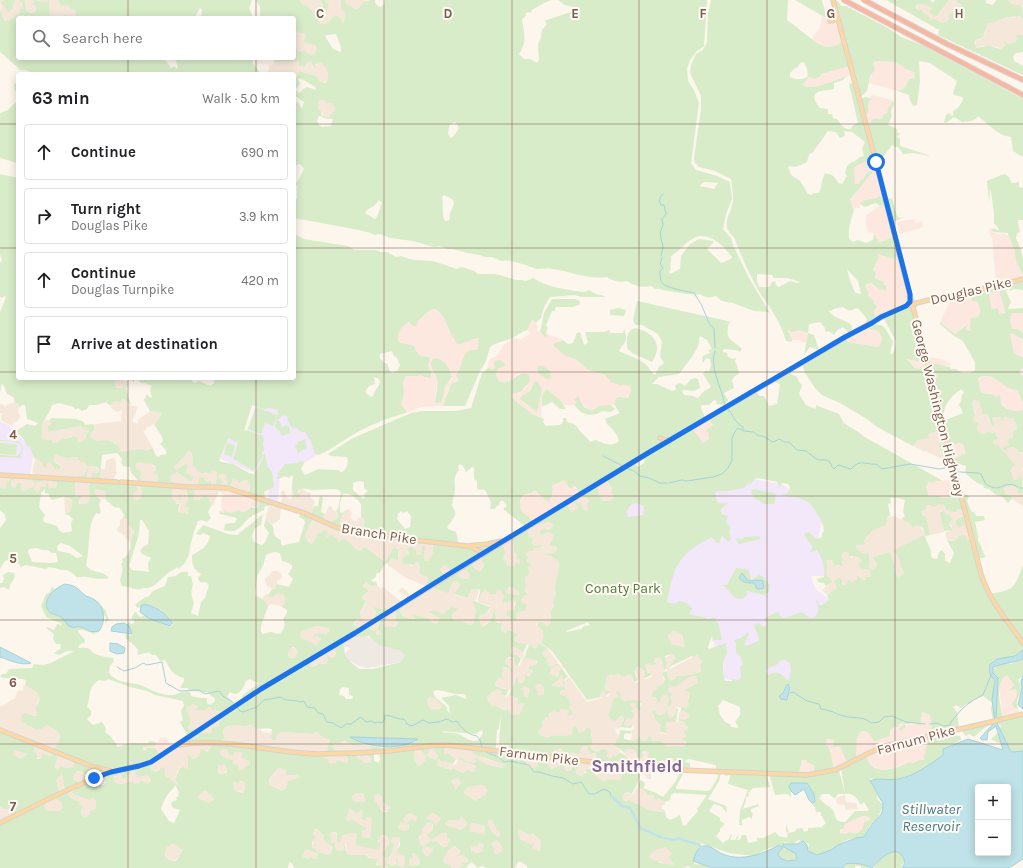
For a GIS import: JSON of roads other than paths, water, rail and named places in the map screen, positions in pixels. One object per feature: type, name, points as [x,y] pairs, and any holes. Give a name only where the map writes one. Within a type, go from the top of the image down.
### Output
[{"type":"highway","points":[[844,0],[1023,95]]},
{"type":"highway","points":[[864,0],[942,41],[1023,80]]},
{"type":"main road","name":"George Washington Highway","points":[[833,0],[875,155],[981,574],[987,591],[994,603],[1022,642]]},
{"type":"main road","points":[[830,21],[835,20],[837,15]]},
{"type":"main road","name":"Douglas Pike","points":[[185,741],[261,689],[355,633],[504,540],[670,440],[881,317],[912,305],[1023,279]]},
{"type":"main road","points":[[910,294],[914,300],[926,302]]},
{"type":"main road","points":[[902,308],[909,303],[910,294]]},
{"type":"main road","points":[[914,314],[917,306],[921,303]]},
{"type":"main road","points":[[902,308],[912,309],[914,314]]},
{"type":"main road","points":[[660,438],[670,440]]},
{"type":"main road","name":"Branch Pike","points":[[0,475],[188,487],[212,486],[227,488],[294,510],[346,531],[467,546],[488,544],[504,540]]},
{"type":"main road","name":"Branch Pike","points":[[467,546],[484,553]]},
{"type":"main road","name":"Farnum Pike","points":[[185,741],[191,743],[242,745],[294,753],[320,754],[387,751],[432,745],[446,745],[653,769],[807,775],[824,773],[839,768],[890,744],[1023,714]]},
{"type":"main road","points":[[0,730],[91,766],[114,771]]},
{"type":"main road","points":[[0,823],[85,782],[114,771],[145,764],[185,741]]},
{"type":"water","points":[[742,573],[748,581],[763,581],[764,588],[757,589],[754,583],[742,581],[739,578]]},
{"type":"water","points":[[65,584],[75,587],[86,596],[94,599],[101,607],[103,611],[103,623],[99,631],[95,632],[81,627],[70,627],[61,617],[49,612],[46,606],[48,598],[54,591]]},
{"type":"water","points":[[144,604],[156,608],[163,613],[172,623],[170,626],[150,619],[140,612],[141,606]]},
{"type":"water","points":[[124,623],[129,626],[132,634],[111,631],[112,627],[116,624]]},
{"type":"water","points":[[110,643],[118,644],[125,648],[124,653],[117,654],[110,651]]},
{"type":"water","points":[[0,647],[31,663],[19,663],[0,657]]},
{"type":"water","name":"Stillwater Reservoir","points":[[1023,650],[1023,659],[993,667],[993,673],[998,678],[997,723],[1010,750],[1012,752],[1023,751],[1023,859],[1009,868],[902,868],[905,863],[902,856],[899,853],[894,852],[885,856],[872,868],[862,864],[853,863],[846,864],[843,868],[712,868],[693,861],[695,854],[703,846],[711,847],[730,856],[744,857],[759,854],[779,845],[783,847],[778,854],[780,858],[787,861],[796,860],[796,854],[784,847],[783,844],[797,844],[803,841],[807,845],[808,851],[817,855],[831,850],[838,845],[856,838],[864,837],[881,814],[883,803],[870,781],[876,779],[904,778],[922,770],[943,755],[943,749],[968,739],[1003,750],[996,726],[988,732],[987,740],[982,740],[980,738],[995,722],[992,699],[995,680],[990,673],[990,664],[997,659],[1015,656]]},
{"type":"water","points":[[1023,676],[1023,709],[1018,705]]},
{"type":"water","points":[[788,684],[790,687],[787,700],[781,699],[779,696],[783,693]]},
{"type":"water","points":[[350,737],[418,739],[403,745],[384,747],[366,744]]},
{"type":"water","points":[[791,783],[807,783],[814,794],[815,802],[812,803],[809,800],[804,789],[795,795],[789,786]]},
{"type":"waterway","points":[[661,256],[663,247],[660,233],[663,225],[662,219],[666,214],[664,205],[661,205],[660,202],[660,197],[663,194]]},
{"type":"waterway","points":[[662,258],[660,264],[663,268],[660,271],[661,281],[666,286],[694,293],[701,304],[710,325],[714,328],[715,348]]},
{"type":"waterway","points":[[715,351],[713,362],[726,406]]},
{"type":"waterway","points":[[728,409],[743,429]]},
{"type":"waterway","points":[[669,483],[682,480],[687,481],[713,477],[722,474],[728,468],[732,460],[732,439],[738,428],[744,431],[753,432],[773,442],[780,439],[784,442],[789,442],[797,450],[806,451],[818,460],[826,460],[830,462],[834,469],[838,465],[851,469],[859,463],[876,464],[882,469],[910,464],[939,469],[951,467]]},
{"type":"waterway","points":[[603,456],[623,466]]},
{"type":"waterway","points":[[626,468],[634,471],[640,476],[660,483],[667,483]]},
{"type":"waterway","points":[[957,469],[958,472],[981,474],[985,483],[990,487],[999,488],[1009,484],[1018,487]]},
{"type":"waterway","points":[[117,667],[124,671],[135,668],[143,663],[147,665],[162,662],[166,683],[180,691],[199,690],[205,694],[219,691],[224,697],[235,704]]},
{"type":"waterway","points":[[930,724],[937,723],[943,726],[950,725],[961,710],[970,702],[983,695],[991,675]]},
{"type":"waterway","points":[[790,693],[793,692],[807,701],[819,704],[821,709],[846,717],[864,719],[871,723],[879,722],[884,717],[892,716],[906,722],[925,724]]},
{"type":"waterway","points":[[237,707],[243,712],[257,707],[264,700],[281,697],[287,700],[300,702],[304,701],[307,707],[315,708],[318,713],[323,714],[327,722],[333,723],[341,728],[346,724],[351,724],[361,717],[366,722],[371,721],[375,723],[382,723],[385,719],[384,716],[389,716],[404,719],[407,724],[412,726],[423,720],[429,723],[447,719],[453,722],[457,721],[465,731],[477,736],[480,740],[482,748]]},
{"type":"waterway","points":[[484,750],[502,759],[504,762],[510,761],[529,765],[534,772],[563,778],[573,784],[581,782],[589,794],[594,794],[604,789],[610,792],[611,796]]},
{"type":"waterway","points":[[611,796],[622,806],[630,808],[641,829],[661,837]]},
{"type":"waterway","points":[[664,838],[674,840],[679,838],[697,844],[703,848]]},
{"type":"district","name":"Smithfield","points":[[637,766]]},
{"type":"park label","name":"Conaty Park","points":[[623,588]]}]
